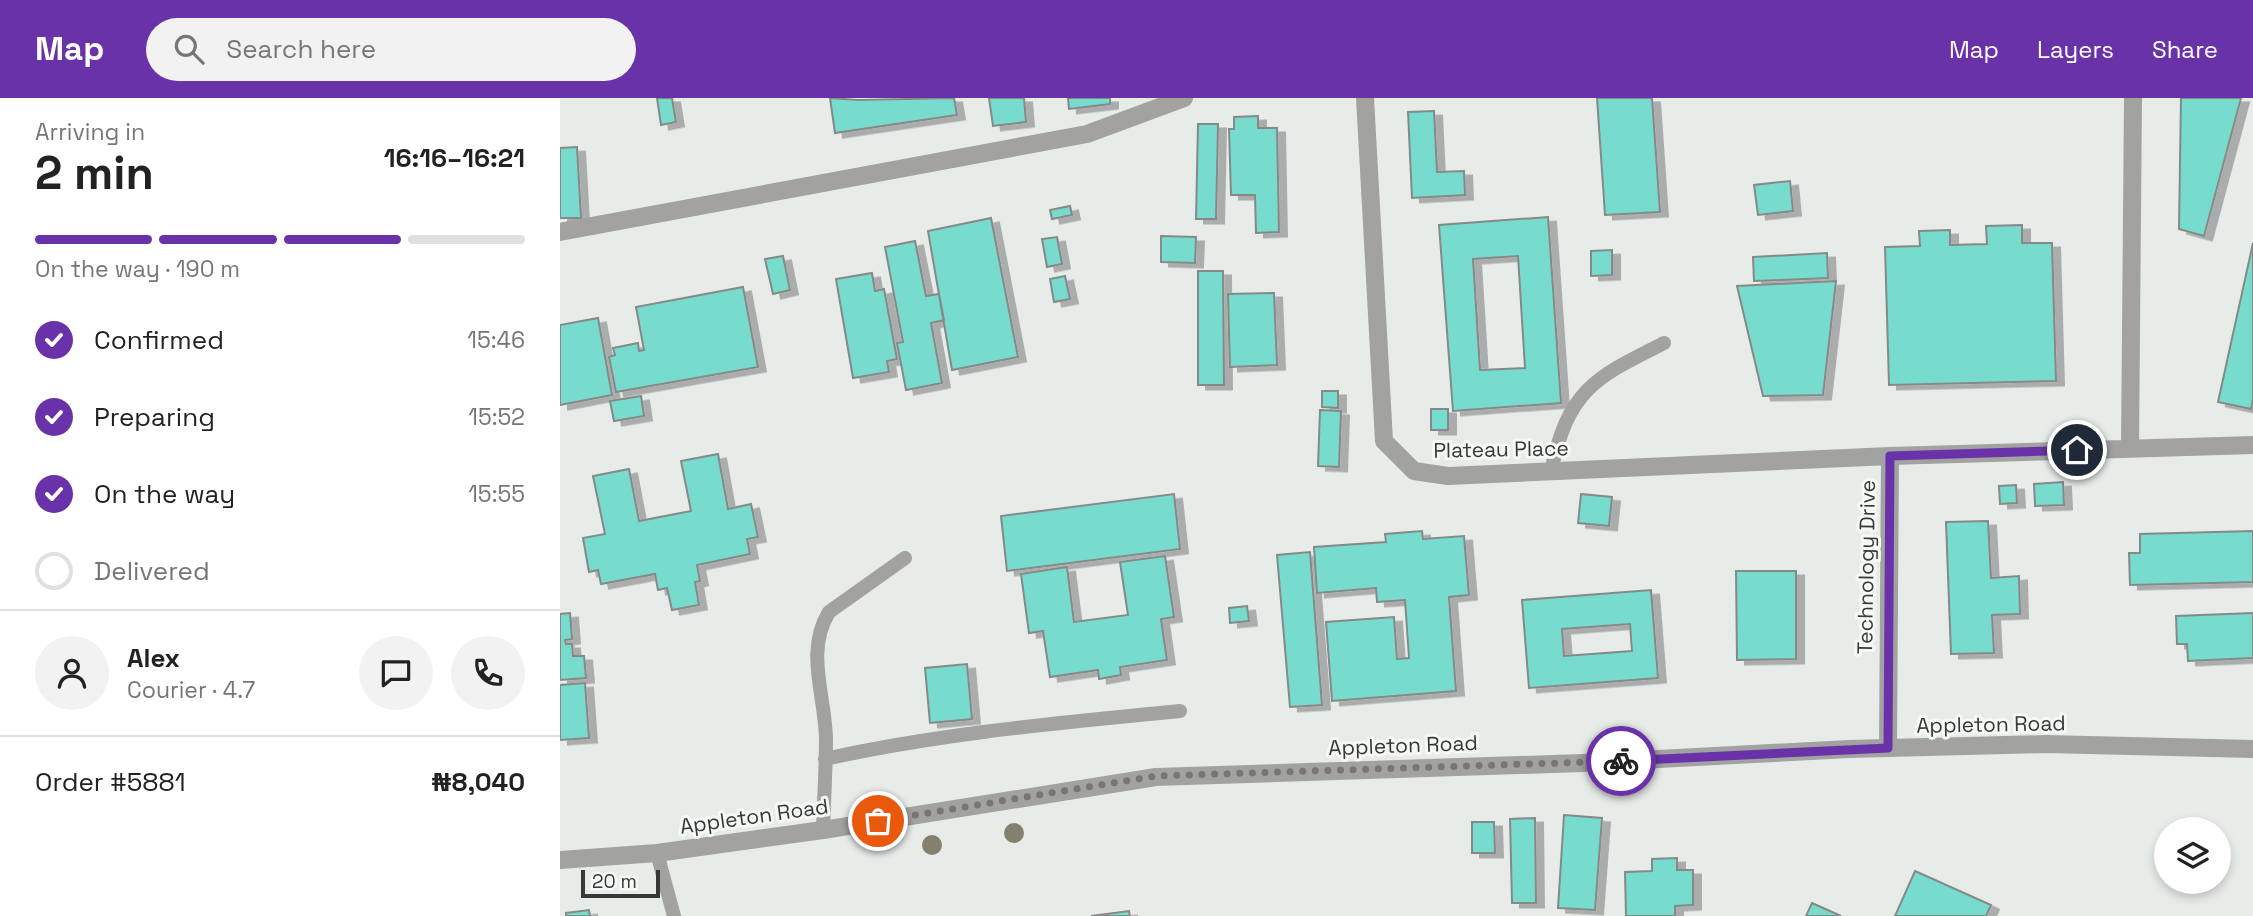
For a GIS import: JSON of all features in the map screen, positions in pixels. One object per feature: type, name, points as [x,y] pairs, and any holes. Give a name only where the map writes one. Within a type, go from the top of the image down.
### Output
[{"type":"street","points":[[560,232],[1087,134],[1184,98]]},
{"type":"street","name":"Plateau Place","points":[[1365,98],[1384,441],[1414,471],[1448,476],[1890,456]]},
{"type":"street","points":[[2130,448],[2133,98]]},
{"type":"street","name":"Technology Drive","points":[[1888,748],[1890,456],[2253,445]]},
{"type":"street","name":"Appleton Road","points":[[560,860],[657,853],[823,830],[1156,776],[1583,763],[1888,748],[2047,744],[2253,749]]},
{"type":"lane","points":[[1551,472],[1559,435],[1577,399],[1607,372],[1664,343]]},
{"type":"lane","points":[[823,830],[823,707],[816,662],[821,624],[829,612],[905,558]]},
{"type":"lane","points":[[825,759],[899,743],[996,729],[1180,711]]},
{"type":"lane","points":[[657,853],[674,916]]},
{"type":"building","points":[[657,98],[672,98],[676,122],[661,125]]},
{"type":"building","points":[[830,98],[954,98],[957,115],[835,133]]},
{"type":"building","points":[[989,98],[1024,98],[1026,122],[993,126]]},
{"type":"building","points":[[1068,98],[1110,98],[1110,104],[1069,109]]},
{"type":"building","points":[[1597,98],[1652,98],[1660,212],[1605,215]]},
{"type":"building","points":[[2181,98],[2241,98],[2204,236],[2179,229]]},
{"type":"building","points":[[1434,111],[1437,172],[1464,171],[1465,195],[1412,198],[1408,112]]},
{"type":"building","points":[[1258,116],[1258,128],[1277,128],[1279,232],[1256,233],[1255,195],[1231,195],[1229,129],[1234,129],[1234,117]]},
{"type":"building","points":[[1198,124],[1218,124],[1216,219],[1196,219]]},
{"type":"building","points":[[577,147],[581,218],[560,218],[560,148]]},
{"type":"building","points":[[1790,181],[1793,211],[1758,215],[1754,185]]},
{"type":"building","points":[[1070,206],[1072,215],[1052,219],[1050,210]]},
{"type":"building","points":[[1548,217],[1561,403],[1453,411],[1439,225]],"holes":[[[1518,256],[1525,368],[1480,370],[1473,259]]]},
{"type":"building","points":[[991,218],[1018,357],[952,370],[928,231]]},
{"type":"building","points":[[2022,225],[2022,243],[2052,243],[2056,381],[1889,385],[1885,247],[1920,246],[1919,231],[1950,230],[1950,245],[1987,244],[1986,226]]},
{"type":"building","points":[[1161,236],[1196,237],[1195,263],[1161,262]]},
{"type":"building","points":[[1057,237],[1062,264],[1047,267],[1042,239]]},
{"type":"building","points":[[915,241],[926,296],[939,294],[944,320],[931,323],[942,383],[906,390],[897,343],[903,342],[885,247]]},
{"type":"building","points":[[2253,243],[2253,399],[2251,409],[2218,402]]},
{"type":"building","points":[[1612,250],[1612,275],[1591,276],[1591,251]]},
{"type":"building","points":[[1827,253],[1828,278],[1754,281],[1753,257]]},
{"type":"building","points":[[783,256],[790,290],[773,294],[765,259]]},
{"type":"building","points":[[1198,271],[1223,271],[1224,385],[1198,385]]},
{"type":"building","points":[[872,273],[875,291],[884,289],[897,359],[887,361],[889,372],[853,378],[836,279]]},
{"type":"building","points":[[1065,276],[1070,299],[1054,302],[1050,279]]},
{"type":"building","points":[[1836,281],[1823,395],[1763,396],[1737,286]]},
{"type":"building","points":[[743,287],[758,367],[616,392],[609,357],[615,355],[613,348],[638,343],[639,351],[644,350],[636,307]]},
{"type":"building","points":[[1274,293],[1277,365],[1230,367],[1228,294]]},
{"type":"building","points":[[598,318],[612,395],[560,405],[560,325]]},
{"type":"building","points":[[1322,391],[1338,391],[1338,408],[1322,407]]},
{"type":"building","points":[[641,396],[644,416],[614,421],[610,401]]},
{"type":"building","points":[[1431,409],[1448,409],[1448,430],[1431,430]]},
{"type":"building","points":[[1320,410],[1341,411],[1339,467],[1318,466]]},
{"type":"building","points":[[718,454],[728,509],[751,504],[758,537],[747,539],[750,554],[697,565],[700,581],[695,582],[699,605],[672,610],[667,588],[658,590],[655,574],[601,584],[598,570],[589,572],[583,538],[605,534],[593,476],[629,469],[639,521],[691,511],[681,461]]},
{"type":"building","points":[[2063,482],[2064,505],[2035,506],[2034,484]]},
{"type":"building","points":[[2016,485],[2017,503],[2000,504],[1999,486]]},
{"type":"building","points":[[1174,494],[1180,549],[1007,571],[1001,516]]},
{"type":"building","points":[[1581,494],[1612,497],[1609,526],[1578,523]]},
{"type":"building","points":[[1988,521],[1991,578],[2019,576],[2020,614],[1992,615],[1994,653],[1951,654],[1946,522]]},
{"type":"building","points":[[1422,531],[1423,539],[1464,536],[1469,595],[1449,597],[1456,691],[1332,701],[1326,622],[1394,617],[1397,659],[1409,658],[1405,600],[1377,602],[1376,588],[1317,593],[1314,547],[1386,542],[1385,534]]},
{"type":"building","points":[[2253,531],[2253,582],[2130,585],[2129,553],[2140,553],[2140,534]]},
{"type":"building","points":[[1310,552],[1322,705],[1290,707],[1277,555]]},
{"type":"building","points":[[1165,556],[1174,617],[1161,619],[1167,660],[1120,667],[1121,675],[1099,679],[1098,670],[1050,677],[1043,631],[1029,633],[1021,574],[1067,567],[1074,622],[1128,615],[1120,562]]},
{"type":"building","points":[[1736,571],[1796,571],[1796,659],[1737,660]]},
{"type":"building","points":[[1651,590],[1658,678],[1529,688],[1522,600]],"holes":[[[1630,624],[1632,651],[1564,656],[1562,629]]]},
{"type":"building","points":[[1247,606],[1249,621],[1230,623],[1229,608]]},
{"type":"building","points":[[570,613],[572,639],[565,640],[566,644],[572,644],[573,656],[584,656],[586,678],[560,680],[560,614]]},
{"type":"building","points":[[2253,613],[2253,658],[2188,661],[2187,644],[2177,644],[2176,616]]},
{"type":"building","points":[[967,664],[972,719],[930,723],[925,668]]},
{"type":"building","points":[[585,683],[589,738],[560,740],[560,685]]},
{"type":"building","points":[[1564,815],[1602,818],[1595,910],[1558,908]]},
{"type":"building","points":[[1535,818],[1536,903],[1512,903],[1510,819]]},
{"type":"building","points":[[1472,822],[1494,822],[1495,853],[1472,853]]},
{"type":"building","points":[[1677,858],[1677,870],[1693,870],[1693,905],[1675,906],[1675,916],[1626,916],[1625,872],[1652,871],[1652,859]]},
{"type":"building","points":[[1915,871],[1991,905],[1986,916],[1895,916]]},
{"type":"building","points":[[1812,903],[1841,916],[1806,916]]},
{"type":"building","points":[[589,910],[590,916],[566,916],[566,913]]},
{"type":"building","points":[[1129,911],[1130,916],[1091,916]]},
{"type":"way so far","points":[[878,821],[1156,776],[1621,761]]},
{"type":"route","points":[[1621,761],[1888,748],[1890,456],[2077,450]]}]
